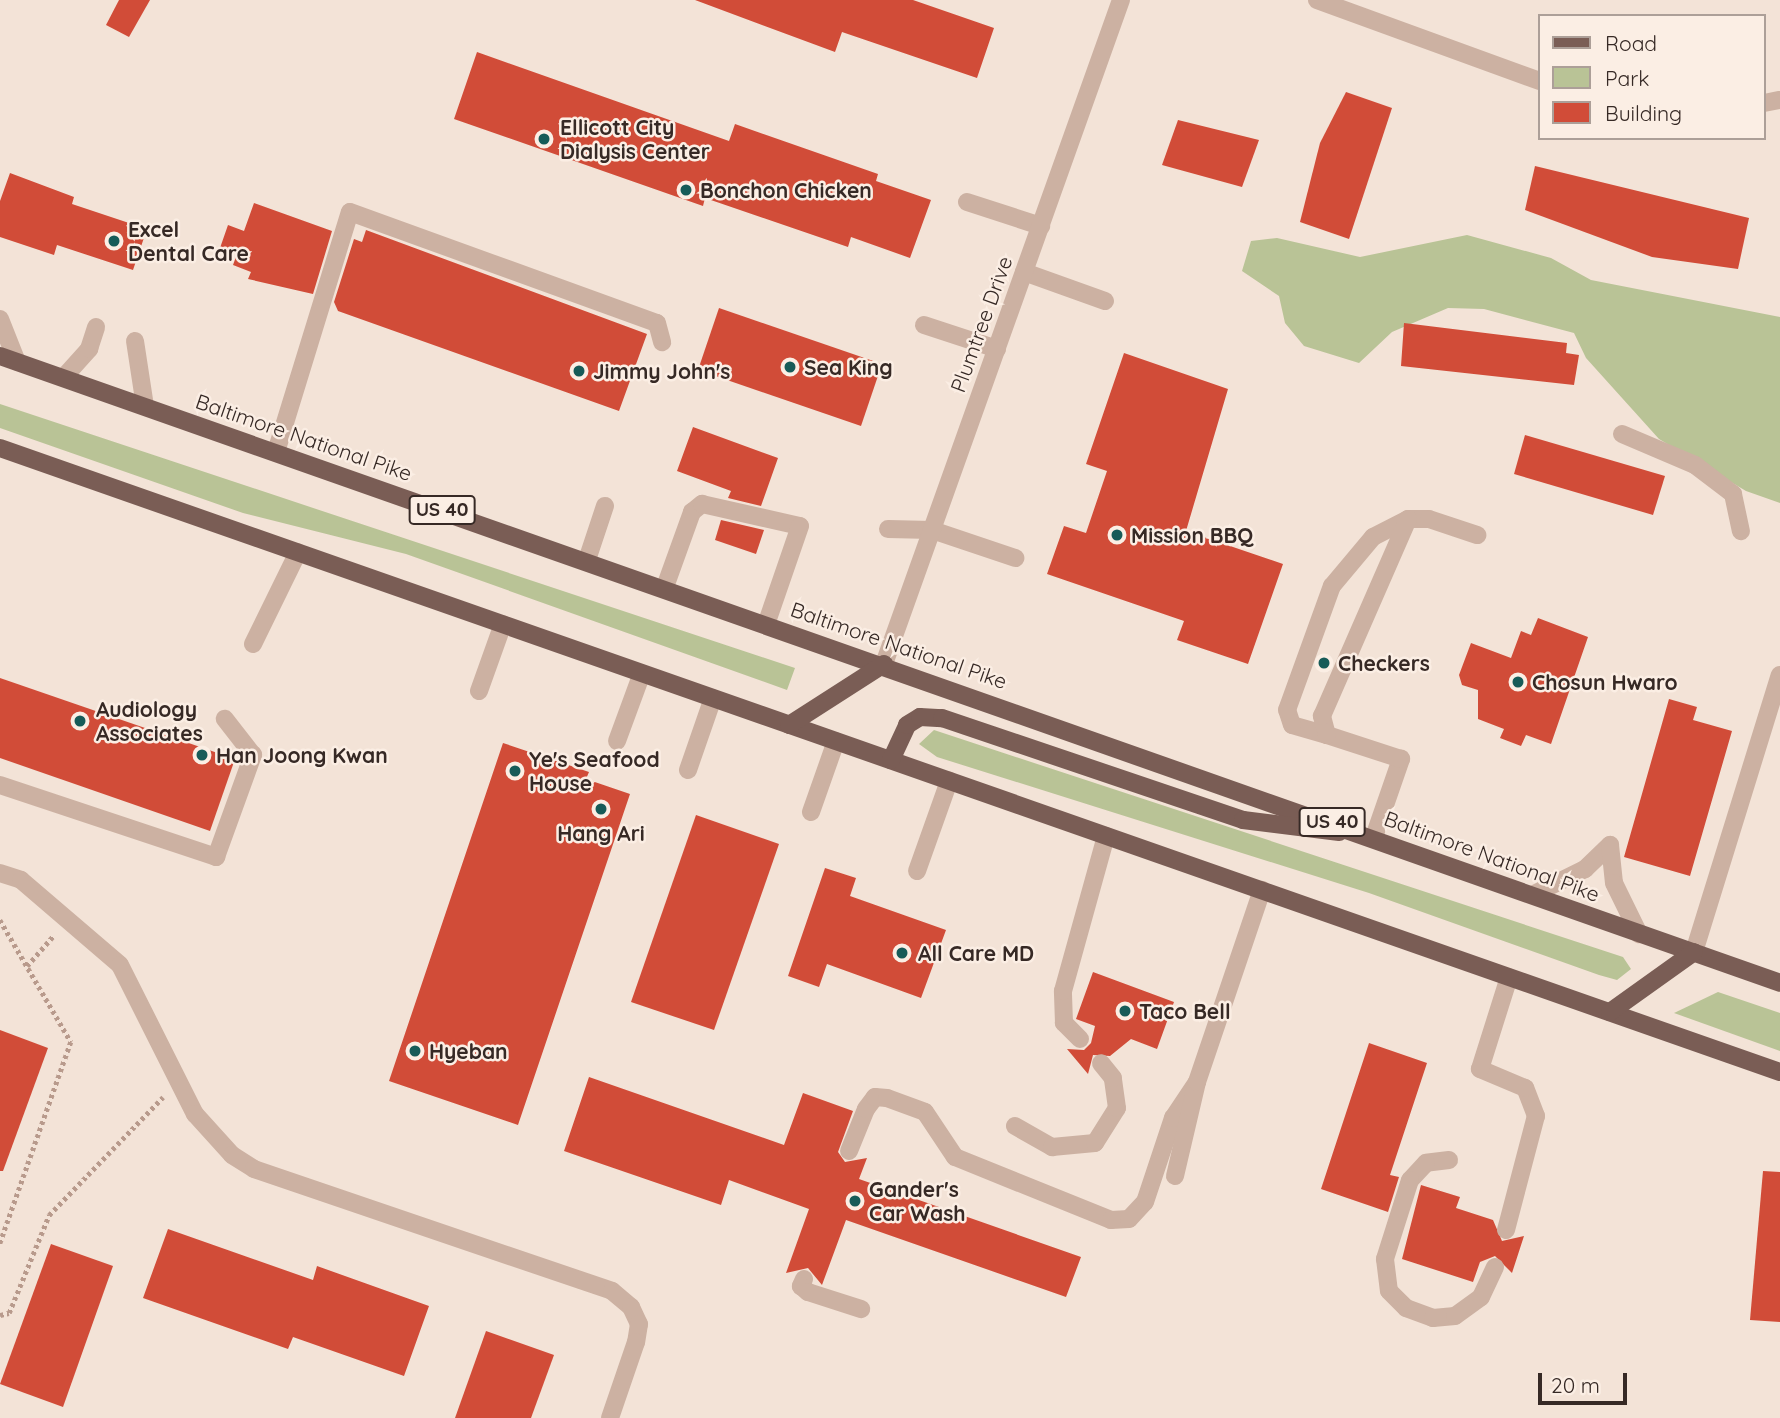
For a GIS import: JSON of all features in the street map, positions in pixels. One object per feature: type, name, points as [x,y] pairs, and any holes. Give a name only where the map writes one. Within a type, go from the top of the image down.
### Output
[{"type":"main road","name":"Baltimore National Pike","points":[[9,359],[767,622],[1780,983]]},
{"type":"main road","points":[[0,448],[1780,1072]]},
{"type":"main road","points":[[789,724],[884,664]]},
{"type":"main road","points":[[891,760],[907,725],[920,718],[942,718],[1243,820],[1374,837]]},
{"type":"main road","points":[[1610,1012],[1693,953]]},
{"type":"street","name":"Plumtree Drive","points":[[884,664],[1121,0]]},
{"type":"street","points":[[1317,0],[1538,80]]},
{"type":"street","points":[[967,202],[1041,226]]},
{"type":"street","points":[[276,453],[350,212],[657,323],[662,342]]},
{"type":"street","points":[[1024,272],[1105,301]]},
{"type":"street","points":[[0,319],[9,359]]},
{"type":"street","points":[[924,325],[997,349]]},
{"type":"street","points":[[64,377],[89,349],[96,327]]},
{"type":"street","points":[[135,341],[145,406]]},
{"type":"street","points":[[1622,434],[1695,465],[1733,494],[1741,531]]},
{"type":"street","points":[[665,587],[692,512],[702,504],[800,526],[767,622]]},
{"type":"street","points":[[587,560],[605,506]]},
{"type":"street","points":[[1374,837],[1401,759],[1293,725],[1287,709],[1320,612],[1332,586],[1373,537],[1408,519],[1429,519],[1477,535]]},
{"type":"street","points":[[1327,735],[1322,716],[1408,519]]},
{"type":"street","points":[[888,529],[932,530],[1016,558]]},
{"type":"street","points":[[253,644],[298,552]]},
{"type":"street","points":[[479,691],[503,624]]},
{"type":"street","points":[[617,741],[642,673]]},
{"type":"street","points":[[1693,953],[1780,676]]},
{"type":"street","points":[[688,770],[713,698]]},
{"type":"street","points":[[0,785],[216,857],[253,755],[225,719]]},
{"type":"street","points":[[811,812],[836,741]]},
{"type":"street","points":[[917,871],[949,781]]},
{"type":"street","points":[[1080,1039],[1064,1023],[1063,990],[1106,835]]},
{"type":"street","points":[[1534,894],[1585,869],[1610,845],[1614,883],[1639,934]]},
{"type":"street","points":[[0,873],[21,880],[120,965],[210,1135],[254,1168],[612,1291],[639,1324],[610,1418]]},
{"type":"street","points":[[1175,1176],[1197,1082],[1262,890]]},
{"type":"street","points":[[1506,1230],[1535,1103],[1515,1082],[1480,1069],[1509,977]]},
{"type":"street","points":[[1015,1126],[1052,1147],[1095,1143],[1117,1108],[1113,1078],[1101,1063]]},
{"type":"street","points":[[849,1151],[866,1109],[875,1097],[887,1098],[925,1112],[955,1157],[1111,1220],[1129,1219],[1145,1202],[1173,1118],[1197,1082]]},
{"type":"street","points":[[1449,1160],[1426,1163],[1410,1180],[1385,1259],[1389,1291],[1406,1308],[1433,1318],[1455,1316],[1481,1297],[1495,1267]]},
{"type":"street","points":[[804,1279],[801,1286],[808,1292],[861,1309]]},
{"type":"path","points":[[27,966],[68,918]]},
{"type":"path","points":[[0,920],[71,1042],[0,1244]]},
{"type":"path","points":[[0,1315],[9,1313],[49,1215],[179,1080]]},
{"type":"green space","points":[[1467,235],[1551,258],[1591,280],[1780,317],[1780,503],[1746,491],[1659,439],[1586,358],[1574,333],[1484,309],[1448,308],[1392,332],[1359,363],[1304,346],[1285,323],[1279,296],[1242,271],[1251,241],[1277,238],[1360,257]]},
{"type":"green space","points":[[0,404],[795,668],[787,690],[406,554],[243,513],[0,428]]},
{"type":"green space","points":[[934,730],[1623,957],[1631,969],[1617,980],[1599,975],[1369,893],[937,757],[919,744]]},
{"type":"green space","points":[[1718,992],[1780,1013],[1780,1051],[1674,1013]]},
{"type":"building","points":[[119,0],[150,0],[129,37],[106,25]]},
{"type":"building","points":[[695,0],[913,0],[994,28],[977,78],[842,32],[835,52]]},
{"type":"building","points":[[477,52],[729,141],[735,124],[878,174],[876,181],[931,200],[910,258],[851,237],[848,247],[705,198],[703,206],[454,119]]},
{"type":"building","points":[[1346,92],[1392,108],[1349,239],[1300,222],[1320,143]]},
{"type":"building","points":[[1178,120],[1259,140],[1242,187],[1162,165]]},
{"type":"building","points":[[1535,166],[1749,218],[1738,269],[1652,257],[1525,210]]},
{"type":"building","points":[[10,173],[74,197],[72,204],[147,229],[133,270],[57,245],[54,255],[0,237],[0,201]]},
{"type":"building","points":[[254,203],[332,231],[313,294],[248,279],[251,272],[233,265],[237,254],[220,248],[228,225],[244,231]]},
{"type":"building","points":[[366,230],[647,334],[619,411],[338,311],[334,302],[354,239],[362,242]]},
{"type":"building","name":"Sea King","points":[[719,308],[882,364],[861,426],[698,370]]},
{"type":"building","points":[[1404,323],[1567,343],[1566,353],[1579,355],[1574,385],[1401,366]]},
{"type":"building","points":[[1124,353],[1228,389],[1186,531],[1283,564],[1248,664],[1177,640],[1184,621],[1047,574],[1064,526],[1086,533],[1107,471],[1086,464]]},
{"type":"building","points":[[693,427],[778,458],[761,506],[728,498],[731,491],[677,471]]},
{"type":"building","points":[[1525,435],[1665,476],[1653,515],[1514,474]]},
{"type":"building","points":[[721,520],[764,530],[756,554],[715,540]]},
{"type":"building","name":"Chosun Hwaro","points":[[1538,618],[1588,637],[1551,744],[1526,735],[1521,746],[1500,738],[1504,729],[1478,719],[1478,690],[1462,685],[1459,675],[1471,643],[1511,658],[1521,631],[1531,635]]},
{"type":"building","points":[[0,678],[235,759],[210,831],[0,758]]},
{"type":"building","points":[[1669,699],[1697,707],[1693,720],[1732,731],[1690,876],[1624,857]]},
{"type":"building","points":[[503,743],[589,772],[586,779],[630,794],[518,1125],[389,1081]]},
{"type":"building","points":[[696,815],[779,844],[714,1030],[631,1002]]},
{"type":"building","points":[[825,868],[856,878],[850,896],[946,930],[921,998],[827,964],[819,987],[788,976]]},
{"type":"building","name":"Taco Bell","points":[[1093,972],[1174,1002],[1157,1049],[1131,1039],[1110,1056],[1093,1055],[1088,1074],[1067,1049],[1084,1050],[1091,1043],[1095,1026],[1076,1019]]},
{"type":"building","points":[[0,1030],[48,1048],[3,1171],[0,1171]]},
{"type":"building","points":[[1369,1043],[1427,1063],[1390,1175],[1399,1177],[1388,1212],[1321,1189]]},
{"type":"building","points":[[589,1077],[784,1145],[803,1093],[853,1111],[838,1152],[845,1162],[867,1158],[859,1179],[1081,1257],[1066,1297],[846,1220],[822,1285],[808,1268],[786,1273],[809,1209],[729,1180],[721,1205],[564,1151]]},
{"type":"building","points":[[1763,1171],[1780,1172],[1780,1322],[1750,1320]]},
{"type":"building","points":[[1421,1185],[1460,1197],[1456,1208],[1493,1220],[1502,1241],[1524,1236],[1512,1273],[1495,1256],[1480,1262],[1473,1282],[1402,1259]]},
{"type":"building","points":[[168,1229],[313,1280],[317,1266],[429,1306],[404,1376],[293,1337],[288,1349],[143,1298]]},
{"type":"building","points":[[51,1244],[113,1266],[63,1407],[0,1384]]},
{"type":"building","points":[[486,1331],[554,1355],[531,1418],[455,1418]]},
{"type":"place","name":"Ellicott City Dialysis Center","points":[[544,139]]},
{"type":"place","name":"Bonchon Chicken","points":[[686,190]]},
{"type":"place","name":"Excel Dental Care","points":[[114,241]]},
{"type":"place","name":"Sea King","points":[[790,367]]},
{"type":"place","name":"Jimmy John's","points":[[579,371]]},
{"type":"place","name":"Mission BBQ","points":[[1117,535]]},
{"type":"place","name":"Checkers","points":[[1324,663]]},
{"type":"place","name":"Chosun Hwaro","points":[[1518,682]]},
{"type":"place","name":"Audiology Associates","points":[[80,721]]},
{"type":"place","name":"Han Joong Kwan","points":[[202,755]]},
{"type":"place","name":"Ye's Seafood House","points":[[515,771]]},
{"type":"place","name":"Hang Ari","points":[[601,809]]},
{"type":"place","name":"All Care MD","points":[[902,953]]},
{"type":"place","name":"Taco Bell","points":[[1125,1011]]},
{"type":"place","name":"Hyeban","points":[[415,1051]]},
{"type":"place","name":"Gander's Car Wash","points":[[855,1201]]}]
